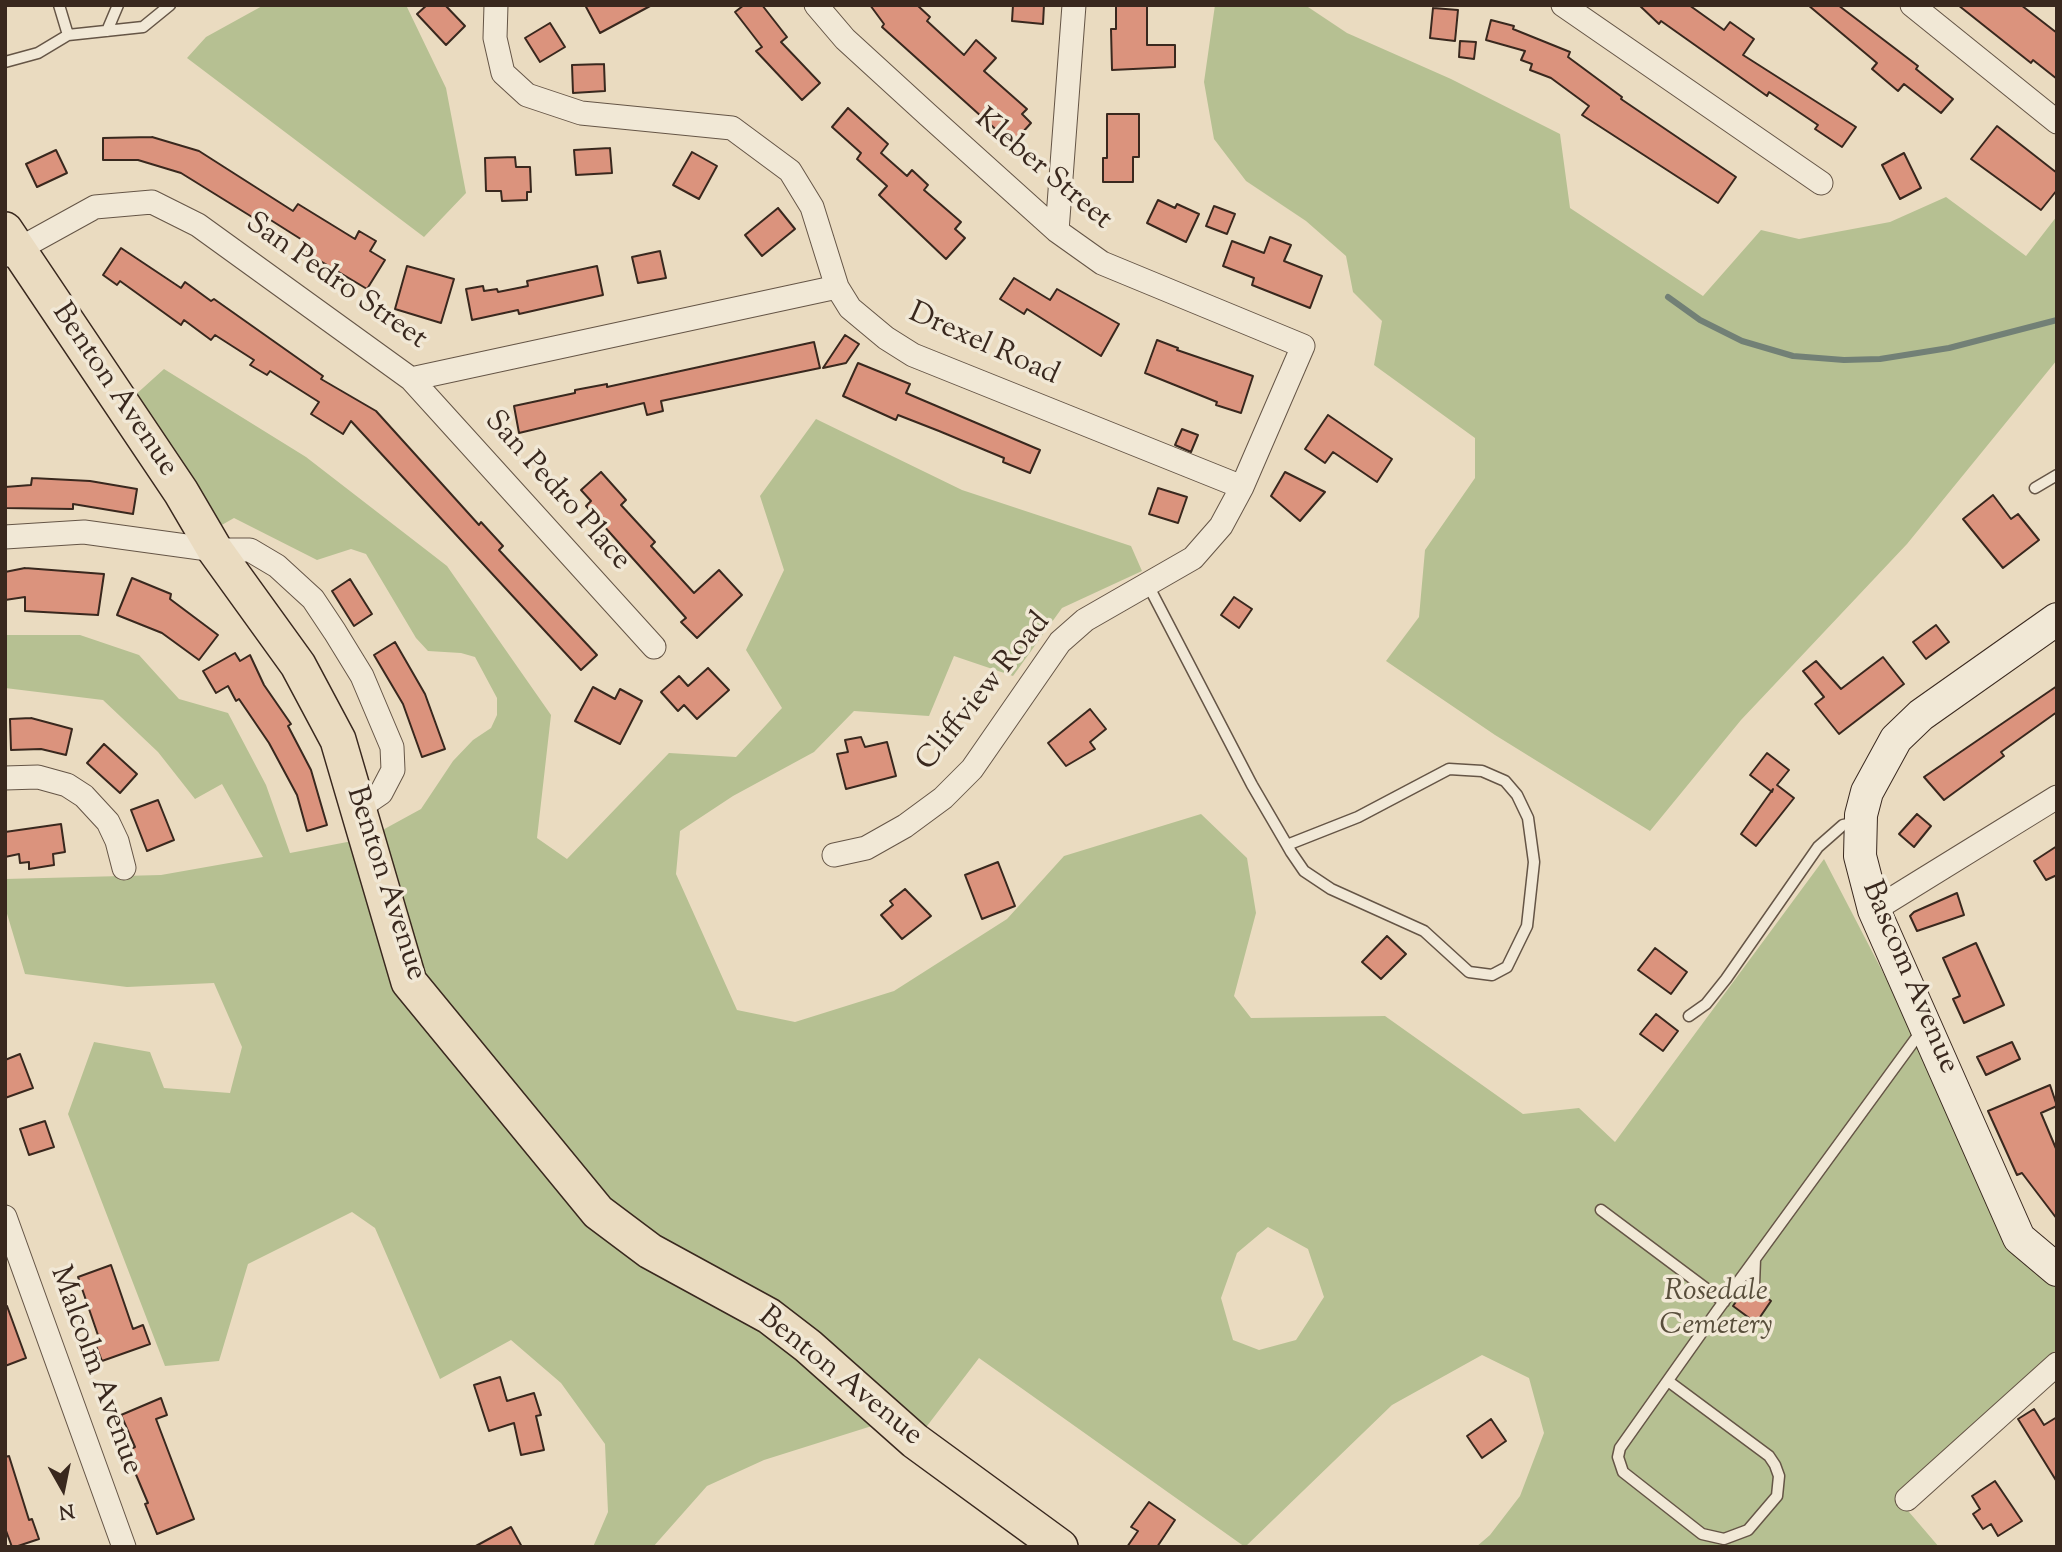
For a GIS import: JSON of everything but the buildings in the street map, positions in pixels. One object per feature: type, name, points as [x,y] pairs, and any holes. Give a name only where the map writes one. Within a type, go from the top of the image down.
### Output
[{"type":"main road","name":"Benton Avenue","points":[[10,245],[181,492],[215,550],[298,665],[338,740],[409,982],[598,1212],[650,1251],[769,1316],[808,1346],[915,1441],[1060,1547]]},
{"type":"street","name":"Drexel Road","points":[[496,5],[495,38],[503,73],[527,95],[581,113],[732,128],[790,171],[812,207],[837,287],[850,308],[886,338],[913,355],[1242,487]]},
{"type":"street","name":"Kleber Street","points":[[816,5],[845,39],[1057,231],[1102,263],[1303,346]]},
{"type":"street","points":[[1057,231],[1074,5]]},
{"type":"street","points":[[1563,5],[1821,183]]},
{"type":"street","points":[[1912,5],[2057,122]]},
{"type":"street","name":"San Pedro Street","points":[[10,245],[95,208],[152,202],[198,225],[411,379],[837,287]]},
{"type":"street","name":"Cliffview Road","points":[[834,855],[866,848],[905,826],[943,797],[972,769],[1060,642],[1085,620],[1193,558],[1221,526],[1242,487],[1303,346]]},
{"type":"street","name":"San Pedro Place","points":[[411,379],[654,647]]},
{"type":"street","points":[[5,537],[84,532],[215,550],[250,550],[277,566],[313,599],[362,676],[383,720],[392,747],[393,770],[380,793],[359,808]]},
{"type":"street","name":"Bascom Avenue","points":[[2057,619],[1909,725],[1896,739],[1874,775],[1861,821],[1860,856],[1874,910],[2019,1238],[2057,1270]]},
{"type":"street","points":[[5,778],[38,777],[67,785],[84,796],[108,822],[117,841],[124,868]]},
{"type":"street","points":[[1874,910],[2057,797]]},
{"type":"street","name":"Malcolm Avenue","points":[[5,1217],[124,1547]]},
{"type":"street","points":[[1907,1499],[2057,1364]]},
{"type":"lane","points":[[59,5],[68,35]]},
{"type":"lane","points":[[107,31],[118,5]]},
{"type":"lane","points":[[5,62],[38,53],[68,35],[143,27],[170,5]]},
{"type":"lane","points":[[2035,488],[2057,475]]},
{"type":"lane","points":[[1149,585],[1252,785],[1287,845],[1304,871],[1331,889],[1424,931],[1469,972],[1492,975],[1507,967],[1527,926],[1534,862],[1528,818],[1517,795],[1505,780],[1482,771],[1449,769],[1358,817],[1287,845]]},
{"type":"lane","points":[[1689,1016],[1706,1004],[1726,979],[1818,847],[1843,825],[1861,821]]},
{"type":"lane","points":[[1668,1381],[1769,1456],[1775,1465],[1779,1476],[1777,1496],[1748,1530],[1724,1538],[1702,1534],[1623,1472],[1618,1457],[1620,1448],[1724,1301],[1926,1024]]},
{"type":"lane","points":[[1601,1210],[1724,1301]]},
{"type":"lane","points":[[1754,1285],[1755,1259]]},
{"type":"green space","points":[[264,5],[406,5],[446,88],[466,193],[424,237],[187,58],[206,37]]},
{"type":"green space","points":[[1215,5],[1305,5],[1347,33],[1451,79],[1560,134],[1570,208],[1703,296],[1761,230],[1799,239],[1890,222],[1946,197],[2026,256],[2057,216],[2057,360],[1907,544],[1741,720],[1650,831],[1495,735],[1386,661],[1419,617],[1425,550],[1475,478],[1475,438],[1374,365],[1382,321],[1353,292],[1346,256],[1306,221],[1246,181],[1214,139],[1204,82]]},
{"type":"green space","name":"Rosedale Cemetery","points":[[164,369],[306,457],[447,566],[551,715],[537,838],[567,859],[669,753],[736,757],[782,708],[746,650],[784,570],[760,496],[816,419],[962,490],[1131,546],[1142,571],[1062,608],[1013,676],[954,656],[929,716],[854,711],[814,752],[733,796],[680,831],[676,874],[737,1010],[795,1022],[894,991],[1007,919],[1064,856],[1201,814],[1247,858],[1256,913],[1234,996],[1251,1018],[1385,1016],[1523,1114],[1579,1108],[1615,1142],[1824,859],[1903,1011],[2057,1277],[2057,1349],[1897,1498],[1939,1547],[1476,1547],[1490,1535],[1520,1496],[1544,1433],[1529,1378],[1482,1355],[1392,1405],[1245,1547],[979,1358],[924,1430],[875,1425],[764,1460],[707,1486],[653,1547],[593,1547],[608,1512],[605,1444],[561,1383],[511,1340],[440,1379],[375,1228],[352,1212],[248,1264],[219,1361],[165,1366],[68,1114],[94,1042],[150,1052],[164,1088],[230,1093],[242,1047],[214,983],[127,987],[25,974],[5,907],[5,879],[161,875],[263,857],[222,784],[195,799],[158,752],[103,700],[5,688],[5,635],[80,635],[139,655],[179,699],[228,713],[266,785],[290,853],[368,838],[421,809],[453,761],[473,740],[491,728],[497,715],[497,698],[475,657],[461,653],[428,651],[416,638],[366,554],[351,549],[317,560],[234,518],[206,534],[123,406]],"holes":[[[1268,1227],[1308,1249],[1324,1297],[1296,1340],[1259,1350],[1233,1340],[1221,1298],[1237,1253]]]},
{"type":"waterway","points":[[1668,297],[1700,320],[1742,341],[1793,356],[1844,360],[1880,359],[1949,348],[2057,320]]}]
